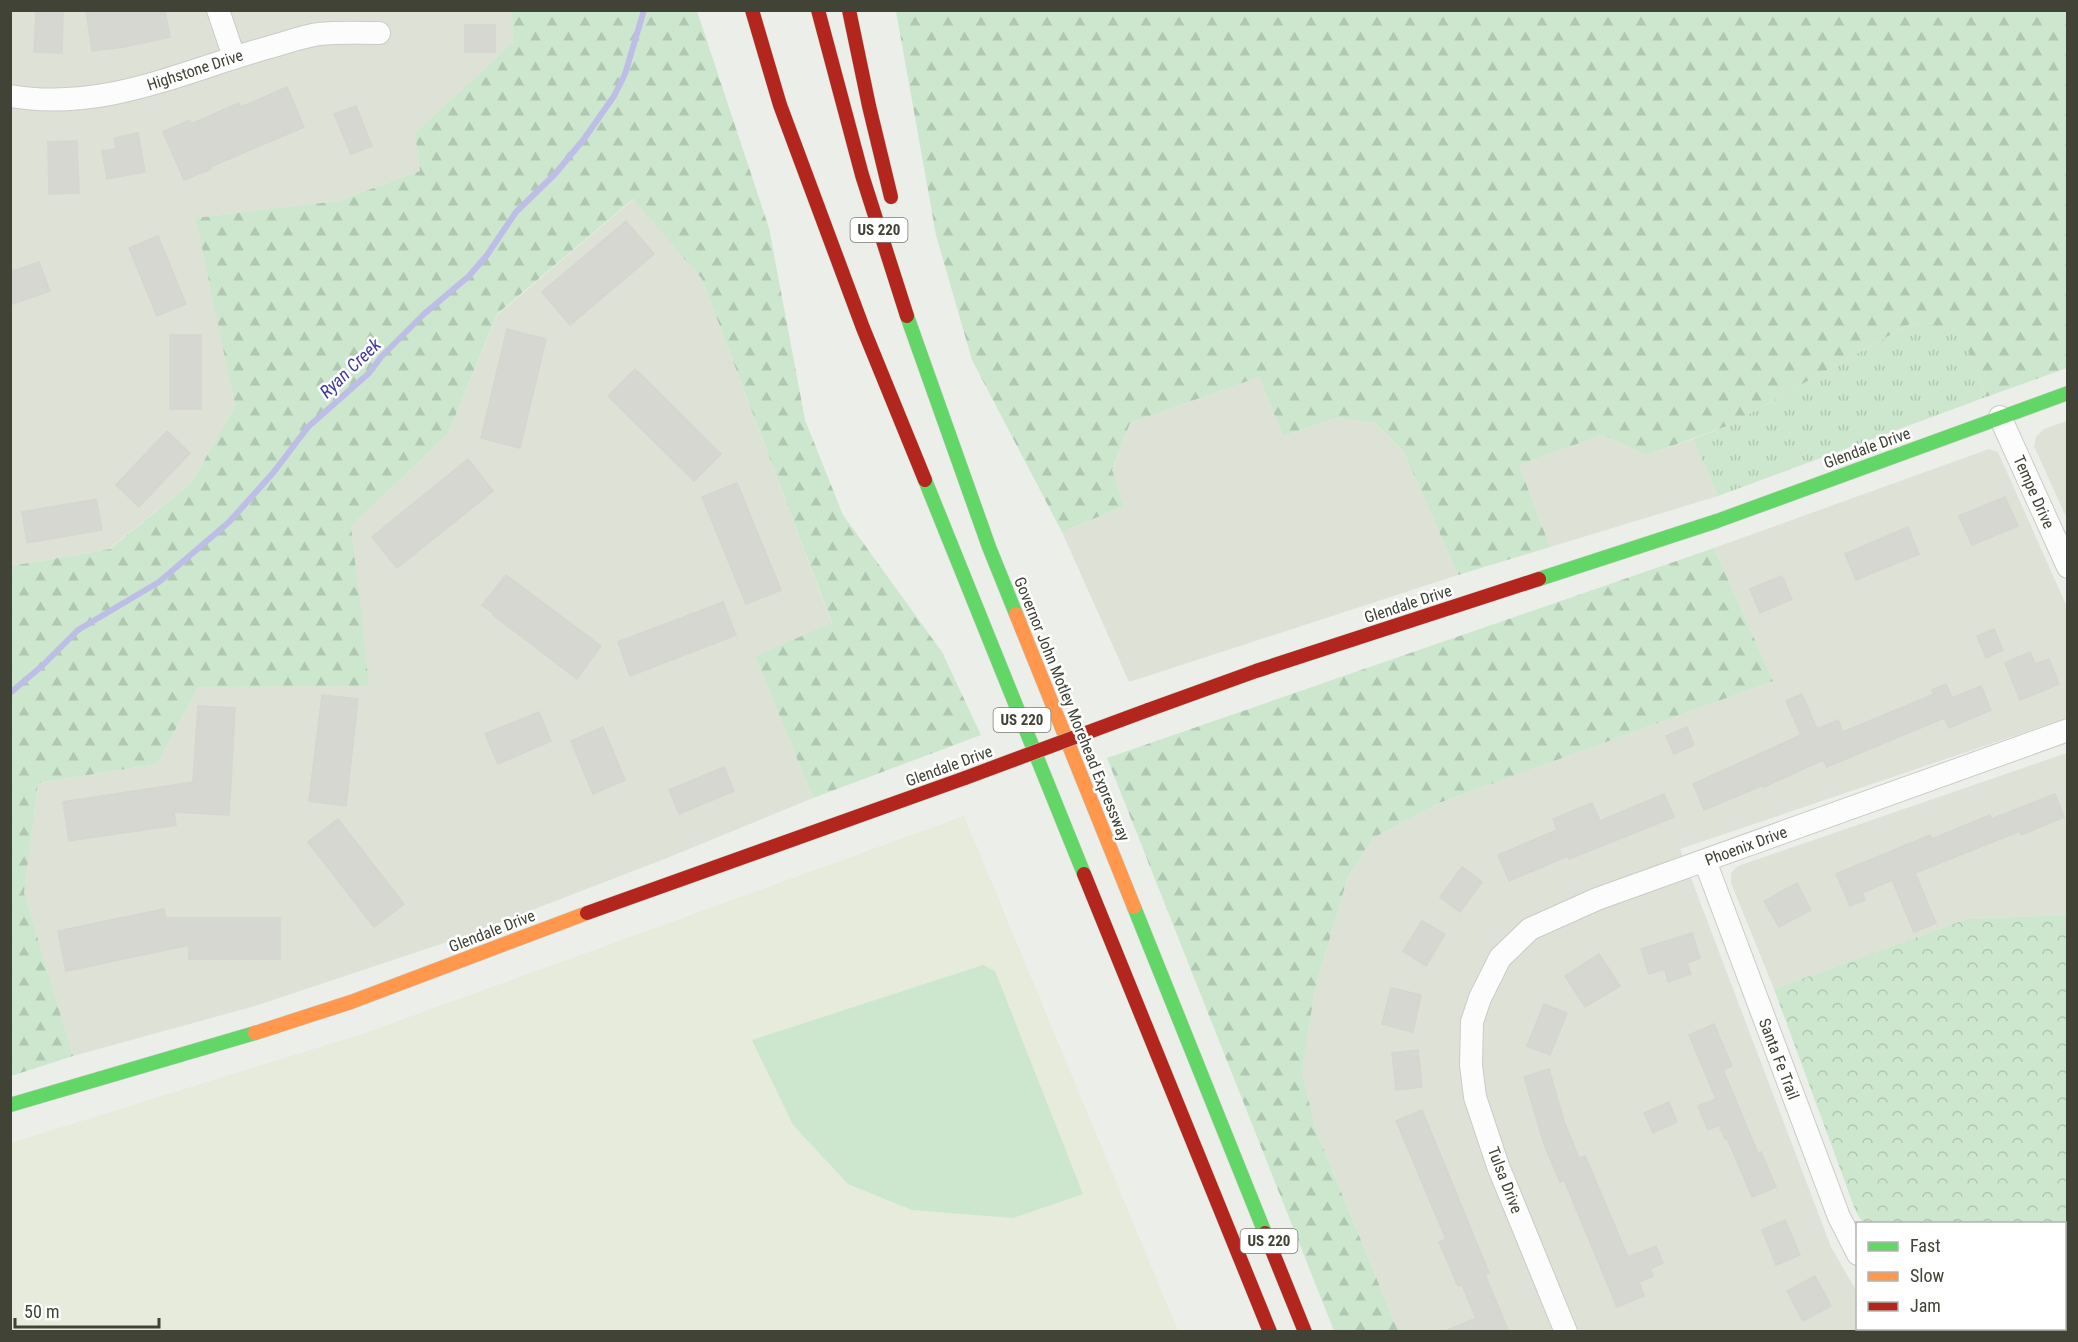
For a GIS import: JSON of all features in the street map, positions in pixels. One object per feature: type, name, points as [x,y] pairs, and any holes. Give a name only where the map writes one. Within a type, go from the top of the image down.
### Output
[{"type":"main road","name":"US 220","points":[[752,10],[780,105],[863,328],[1270,1332]]},
{"type":"main road","name":"Governor John Motley Morehead Expressway","points":[[818,10],[866,186],[925,371],[989,548],[1305,1332]]},
{"type":"main road","points":[[849,10],[895,214]]},
{"type":"main road","points":[[754,66],[780,105]]},
{"type":"main road","points":[[925,324],[925,371]]},
{"type":"main road","name":"Glendale Drive","points":[[10,1105],[351,1002],[584,914],[1148,710],[1267,668],[1717,520],[2067,393]]},
{"type":"street","points":[[218,10],[234,57]]},
{"type":"street","name":"Highstone Drive","points":[[10,96],[55,99],[100,97],[169,81],[234,57],[318,34],[379,33]]},
{"type":"street","name":"Tempe Drive","points":[[2001,417],[2067,567]]},
{"type":"street","name":"Phoenix Drive","points":[[1472,1022],[1480,998],[1500,958],[1530,929],[1598,899],[2067,730]]},
{"type":"street","name":"Santa Fe Trail","points":[[1705,861],[1831,1196],[1856,1252]]},
{"type":"street","name":"Tulsa Drive","points":[[1472,1022],[1471,1065],[1475,1097],[1498,1166],[1566,1332]]},
{"type":"shaded area","points":[[11,11],[512,11],[513,42],[415,133],[420,171],[338,201],[197,218],[235,406],[192,482],[109,549],[11,566]]},
{"type":"shaded area","points":[[634,199],[702,279],[832,624],[755,656],[813,798],[667,858],[459,938],[255,1006],[73,1056],[24,893],[38,783],[157,764],[198,687],[368,686],[351,526],[448,434],[497,315]]},
{"type":"shaded area","points":[[1259,377],[1283,436],[1336,418],[1375,423],[1404,452],[1458,575],[1129,682],[1062,532],[1124,506],[1112,471],[1130,423]]},
{"type":"shaded area","points":[[2068,421],[2067,519],[2034,446],[2036,437],[2044,429]]},
{"type":"shaded area","points":[[1602,435],[1647,455],[1693,439],[1718,496],[1550,547],[1519,465]]},
{"type":"shaded area","points":[[1989,449],[1998,452],[2067,607],[2067,718],[1680,849],[1831,1247],[1856,1290],[1856,1330],[1888,1331],[1398,1331],[1315,1128],[1302,1072],[1315,989],[1348,876],[1373,838],[1439,803],[1773,681],[1714,548]]},
{"type":"shaded area","points":[[2067,753],[2067,915],[1967,919],[1774,989],[1731,883],[1731,873],[1738,866]]},
{"type":"shaded area","points":[[964,816],[1178,1331],[11,1332],[11,1143],[365,1033]]},
{"type":"green space","points":[[512,11],[697,11],[769,228],[805,420],[843,515],[942,652],[981,735],[813,798],[755,656],[832,623],[702,279],[633,199],[497,314],[448,434],[351,526],[369,686],[198,687],[157,764],[38,783],[24,893],[73,1056],[11,1076],[11,566],[110,549],[192,482],[235,406],[196,218],[338,201],[420,171],[415,133],[513,42]]},
{"type":"green space","points":[[896,11],[2067,11],[2067,368],[1986,397],[1959,327],[1910,324],[1727,426],[1647,455],[1602,435],[1519,465],[1550,547],[1458,575],[1404,452],[1375,423],[1336,418],[1283,436],[1259,377],[1130,423],[1112,470],[1124,506],[1062,532],[972,360],[936,235]]},
{"type":"green space","points":[[1910,324],[1959,326],[1986,397],[1718,496],[1693,439],[1727,426]]},
{"type":"green space","points":[[1714,548],[1773,681],[1439,803],[1373,838],[1348,876],[1315,989],[1302,1072],[1315,1128],[1398,1331],[1334,1331],[1107,758]]},
{"type":"green space","points":[[2067,915],[2066,1326],[2066,1222],[1862,1222],[1856,1212],[1774,989],[1967,919]]},
{"type":"green space","points":[[983,965],[995,971],[1083,1194],[1013,1218],[912,1210],[848,1184],[793,1125],[752,1040]]},
{"type":"green space","points":[[1938,1330],[2063,1330],[2062,1331]]},
{"type":"building","points":[[36,10],[63,10],[62,53],[34,52]]},
{"type":"building","points":[[86,10],[165,10],[170,37],[92,51]]},
{"type":"building","points":[[465,25],[495,25],[495,52],[465,52]]},
{"type":"building","points":[[287,87],[304,127],[184,180],[163,132],[190,120],[191,124],[239,103],[241,107]]},
{"type":"building","points":[[356,106],[372,146],[351,154],[334,114]]},
{"type":"building","points":[[138,133],[145,172],[107,179],[102,151],[116,149],[114,138]]},
{"type":"building","points":[[77,141],[79,193],[49,194],[48,142]]},
{"type":"building","points":[[626,221],[654,254],[570,325],[542,292]]},
{"type":"building","points":[[158,236],[186,304],[157,316],[129,248]]},
{"type":"building","points":[[39,262],[50,291],[10,305],[10,272]]},
{"type":"building","points":[[507,329],[546,339],[520,448],[481,438]]},
{"type":"building","points":[[170,335],[201,335],[201,409],[170,409]]},
{"type":"building","points":[[635,369],[721,454],[694,481],[608,396]]},
{"type":"building","points":[[167,431],[190,453],[139,507],[116,485]]},
{"type":"building","points":[[468,459],[493,491],[397,568],[372,537]]},
{"type":"building","points":[[737,483],[781,590],[746,604],[702,497]]},
{"type":"building","points":[[2005,497],[2018,526],[1972,545],[1959,516]]},
{"type":"building","points":[[96,499],[102,530],[27,543],[22,512]]},
{"type":"building","points":[[1908,527],[1919,554],[1856,580],[1845,554]]},
{"type":"building","points":[[506,575],[601,646],[577,679],[482,605]]},
{"type":"building","points":[[1782,576],[1792,599],[1760,613],[1750,589]]},
{"type":"building","points":[[723,602],[736,635],[630,676],[618,642]]},
{"type":"building","points":[[1994,629],[2003,650],[1986,658],[1977,636]]},
{"type":"building","points":[[2030,652],[2035,664],[2049,659],[2059,684],[2020,700],[2005,663]]},
{"type":"building","points":[[1946,684],[1952,698],[1981,686],[1991,710],[1949,728],[1944,718],[1827,767],[1823,760],[1764,787],[1763,785],[1704,810],[1693,784],[1801,735],[1786,701],[1802,694],[1817,729],[1838,720],[1843,732],[1934,694],[1932,690]]},
{"type":"building","points":[[322,695],[358,699],[346,806],[309,801]]},
{"type":"building","points":[[198,706],[235,708],[229,815],[174,812],[176,825],[69,841],[63,802],[193,782]]},
{"type":"building","points":[[539,712],[551,741],[498,764],[485,734]]},
{"type":"building","points":[[603,727],[625,780],[593,794],[571,741]]},
{"type":"building","points":[[1687,727],[1694,745],[1674,754],[1666,736]]},
{"type":"building","points":[[724,767],[734,791],[679,814],[669,790]]},
{"type":"building","points":[[1664,794],[1674,817],[1569,859],[1568,856],[1509,881],[1498,855],[1557,830],[1553,819],[1592,803],[1600,821]]},
{"type":"building","points":[[2055,794],[2064,817],[2021,835],[2020,831],[1915,873],[1936,923],[1914,932],[1892,880],[1862,893],[1865,900],[1850,906],[1836,874],[1930,835],[1932,839],[1990,815],[1991,819]]},
{"type":"building","points":[[338,819],[404,904],[374,927],[308,842]]},
{"type":"building","points":[[1462,867],[1482,882],[1460,912],[1440,897]]},
{"type":"building","points":[[1797,883],[1811,910],[1779,927],[1764,901]]},
{"type":"building","points":[[164,909],[166,918],[280,918],[280,959],[189,959],[189,945],[66,971],[58,931]]},
{"type":"building","points":[[1422,921],[1445,934],[1426,966],[1403,951]]},
{"type":"building","points":[[1692,933],[1700,958],[1687,963],[1691,974],[1668,982],[1665,969],[1649,974],[1641,949]]},
{"type":"building","points":[[1599,954],[1620,986],[1585,1007],[1565,976]]},
{"type":"building","points":[[1391,988],[1421,995],[1413,1032],[1382,1024]]},
{"type":"building","points":[[1544,1004],[1567,1013],[1550,1055],[1527,1046]]},
{"type":"building","points":[[1714,1024],[1732,1066],[1723,1070],[1758,1153],[1761,1152],[1776,1187],[1752,1197],[1727,1138],[1725,1139],[1719,1125],[1708,1130],[1698,1106],[1716,1099],[1689,1035]]},
{"type":"building","points":[[1418,1050],[1422,1087],[1396,1090],[1392,1053]]},
{"type":"building","points":[[1549,1069],[1564,1121],[1579,1158],[1585,1156],[1628,1257],[1656,1246],[1663,1263],[1650,1269],[1653,1276],[1639,1282],[1644,1296],[1617,1307],[1564,1180],[1560,1182],[1544,1144],[1524,1077]]},
{"type":"building","points":[[1669,1102],[1677,1122],[1653,1133],[1644,1113]]},
{"type":"building","points":[[1422,1110],[1489,1273],[1485,1275],[1509,1332],[1443,1332],[1476,1318],[1462,1285],[1458,1286],[1439,1242],[1446,1239],[1396,1121]]},
{"type":"building","points":[[1785,1220],[1800,1255],[1776,1265],[1762,1230]]},
{"type":"building","points":[[1815,1276],[1831,1306],[1803,1321],[1787,1291]]},
{"type":"waterway","name":"Ryan Creek","points":[[10,693],[42,666],[78,630],[159,582],[229,522],[273,473],[308,427],[369,373],[381,357],[424,314],[469,276],[487,255],[516,212],[555,174],[584,139],[614,96],[625,74],[644,10]]},
{"type":"traffic: fast","points":[[907,316],[989,547],[1016,614]]},
{"type":"traffic: fast","points":[[1539,579],[1717,521],[2068,393]]},
{"type":"traffic: fast","points":[[925,480],[1084,874]]},
{"type":"traffic: fast","points":[[1134,907],[1265,1233]]},
{"type":"traffic: fast","points":[[10,1105],[255,1033]]},
{"type":"traffic: slow","points":[[1016,614],[1134,907]]},
{"type":"traffic: slow","points":[[255,1033],[351,1002],[587,913]]},
{"type":"traffic: jam","points":[[752,10],[780,105],[863,328],[925,480]]},
{"type":"traffic: jam","points":[[818,10],[862,175],[907,316]]},
{"type":"traffic: jam","points":[[849,10],[891,197]]},
{"type":"traffic: jam","points":[[1148,710],[1256,671],[1539,579]]},
{"type":"traffic: jam","points":[[965,778],[1148,710]]},
{"type":"traffic: jam","points":[[587,913],[965,778]]},
{"type":"traffic: jam","points":[[1084,874],[1270,1332]]},
{"type":"traffic: jam","points":[[1265,1233],[1305,1332]]}]
